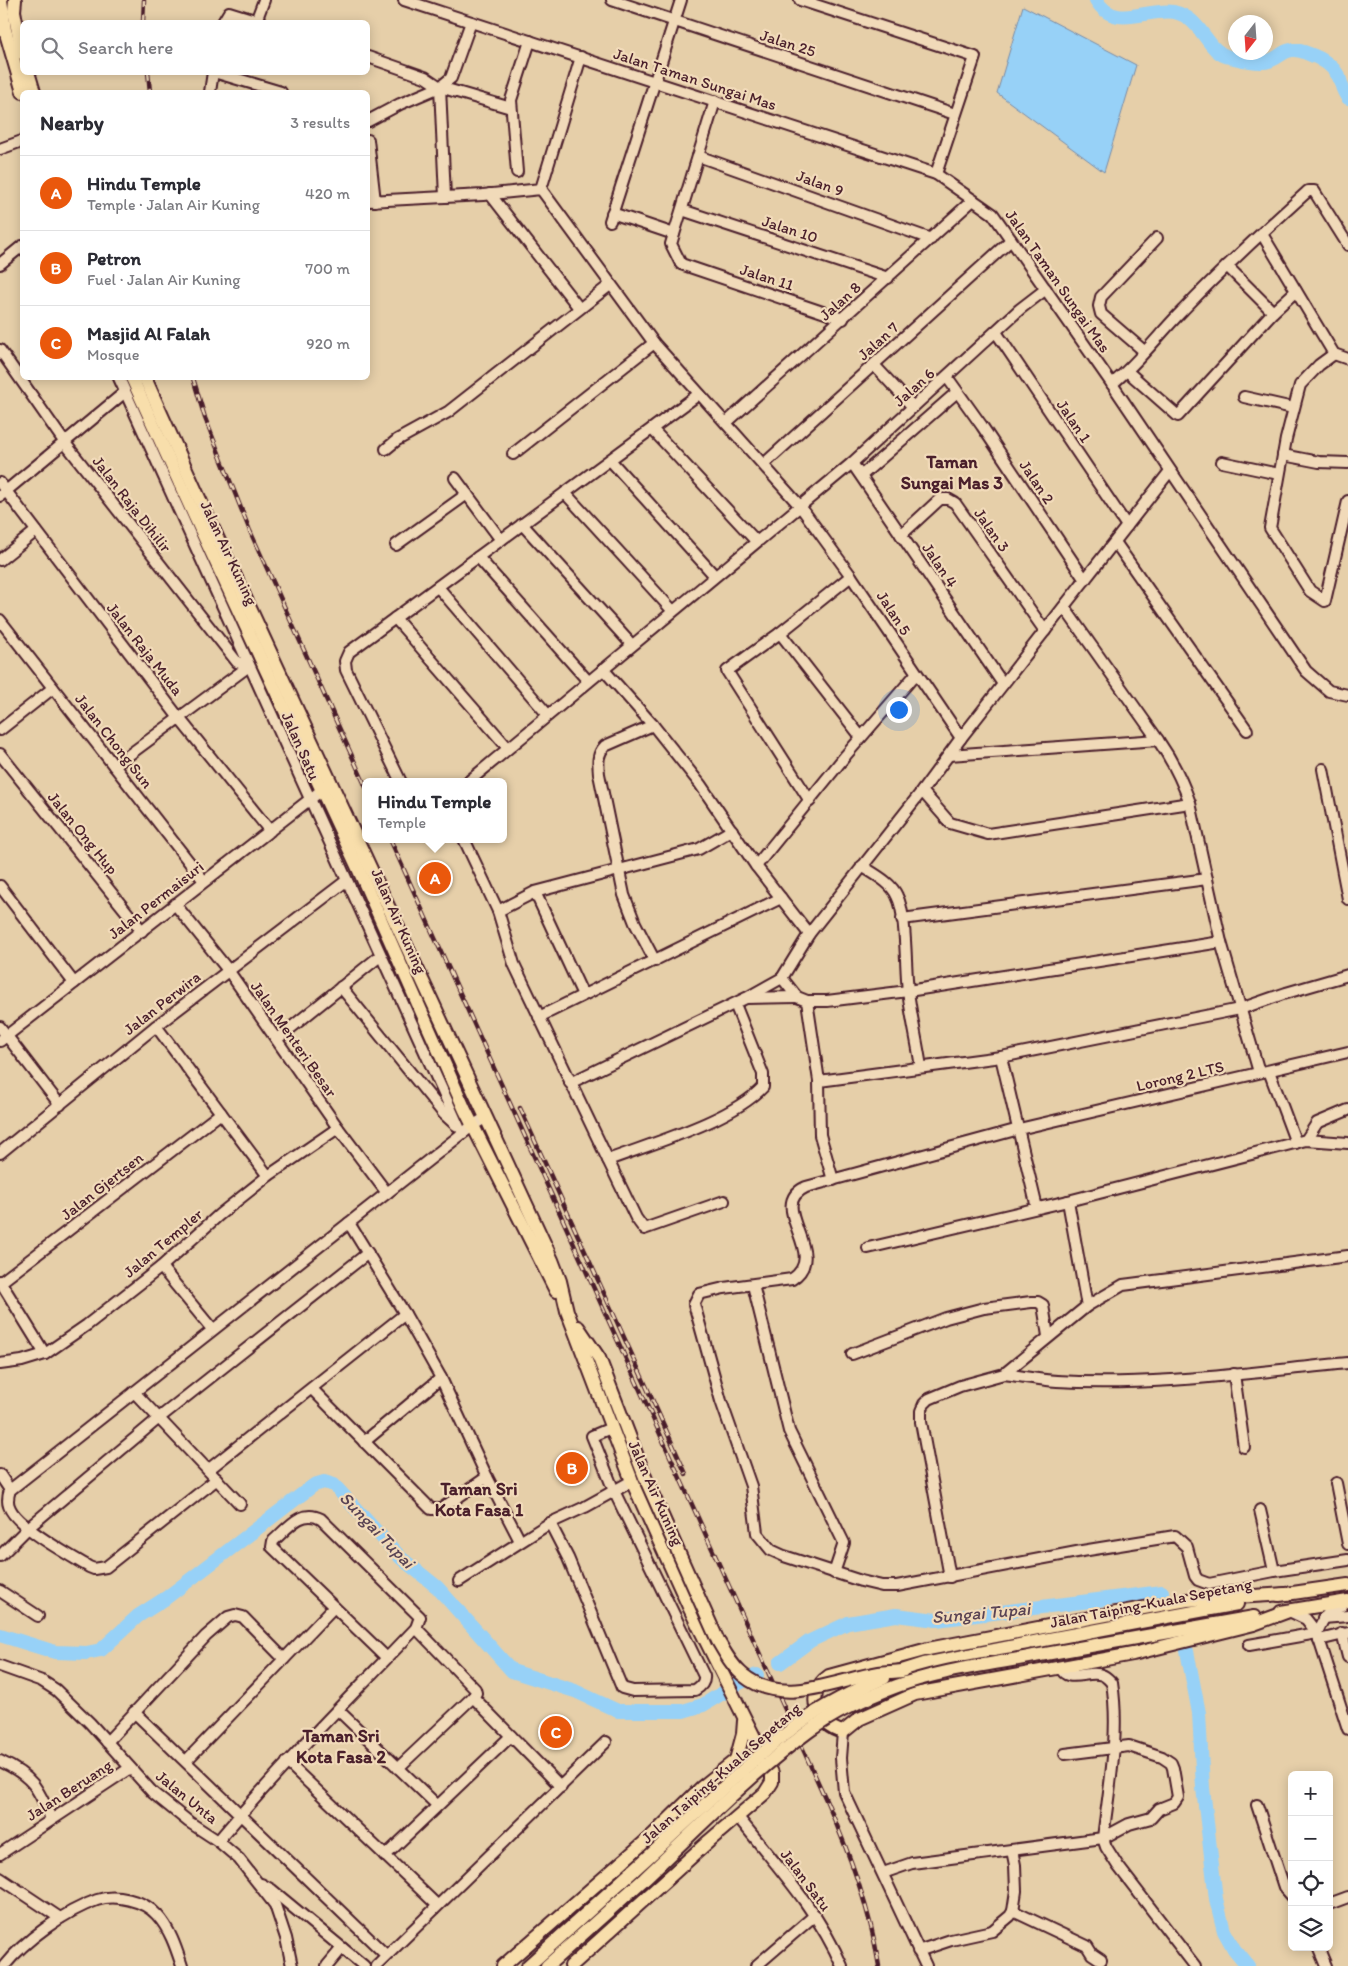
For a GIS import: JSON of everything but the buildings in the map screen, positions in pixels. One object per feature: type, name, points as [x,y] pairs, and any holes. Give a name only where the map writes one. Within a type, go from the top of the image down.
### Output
[{"type":"main road","points":[[7,4],[2,27],[22,90]]},
{"type":"main road","points":[[7,4],[20,46]]},
{"type":"main road","points":[[29,75],[33,90]]},
{"type":"main road","name":"Jalan Air Kuning","points":[[133,380],[199,526],[327,786],[552,1260],[560,1281],[567,1310],[610,1428],[632,1481],[690,1609],[741,1715],[766,1761]]},
{"type":"main road","name":"Jalan Air Kuning","points":[[147,380],[327,786],[465,1128],[567,1310]]},
{"type":"main road","points":[[567,1310],[599,1358],[647,1482],[718,1641],[727,1657],[744,1676],[767,1688],[793,1691],[821,1688],[878,1673],[902,1671]]},
{"type":"main road","name":"Jalan Taiping-Kuala Sepetang","points":[[547,1966],[736,1777],[797,1725],[853,1691],[924,1664],[1286,1594],[1348,1585]]},
{"type":"main road","points":[[1286,1594],[1187,1600],[928,1649],[829,1676],[820,1684],[814,1695],[815,1701],[821,1717],[830,1726],[843,1732],[859,1719],[915,1694],[1133,1654],[1197,1640],[1254,1624],[1289,1610]]},
{"type":"main road","name":"Jalan Taiping-Kuala Sepetang","points":[[528,1966],[639,1875],[776,1756],[810,1730],[832,1716],[898,1686],[941,1674],[1034,1656],[1289,1610],[1348,1603]]},
{"type":"main road","points":[[736,1760],[743,1734],[741,1715]]},
{"type":"main road","points":[[503,1966],[654,1834],[702,1788],[736,1760],[752,1756],[766,1761],[772,1773],[772,1782],[765,1793],[571,1966]]},
{"type":"main road","points":[[702,1788],[702,1796],[716,1815],[735,1820]]},
{"type":"street","points":[[259,20],[264,0]]},
{"type":"street","name":"Jalan Taman Sungai Mas","points":[[404,0],[936,174],[993,214],[1112,384],[1306,671],[1329,691],[1348,695]]},
{"type":"street","points":[[681,0],[611,217],[674,234],[715,101]]},
{"type":"street","points":[[800,0],[975,57],[936,174]]},
{"type":"street","name":"Jalan 25","points":[[616,1],[955,114]]},
{"type":"street","points":[[224,20],[229,12],[253,20]]},
{"type":"street","points":[[370,120],[400,104],[440,87],[451,78],[471,22]]},
{"type":"street","points":[[517,172],[511,100],[530,41]]},
{"type":"street","points":[[370,57],[425,77],[440,87],[511,108]]},
{"type":"street","points":[[370,181],[371,201],[541,189],[581,57]]},
{"type":"street","points":[[210,90],[213,75]]},
{"type":"street","points":[[224,75],[274,90]]},
{"type":"street","points":[[440,87],[445,197]]},
{"type":"street","points":[[0,149],[20,142]]},
{"type":"street","name":"Jalan 9","points":[[698,156],[931,239]]},
{"type":"street","name":"Jalan 5","points":[[541,189],[654,343],[800,506],[851,576],[961,738]]},
{"type":"street","points":[[1112,384],[1128,372],[1144,351],[1227,266],[1308,191],[1314,191],[1348,245]]},
{"type":"street","points":[[490,194],[579,308]]},
{"type":"street","name":"Jalan 8","points":[[726,422],[843,319],[973,200]]},
{"type":"street","name":"Jalan 10","points":[[682,210],[888,278]]},
{"type":"street","name":"Jalan 11","points":[[674,234],[671,244],[681,264],[843,319]]},
{"type":"street","points":[[1262,234],[1334,354],[1348,360]]},
{"type":"street","points":[[1144,351],[1101,314],[1099,306],[1101,297],[1157,238]]},
{"type":"street","name":"Jalan 7","points":[[764,464],[1011,240]]},
{"type":"street","points":[[0,264],[20,248]]},
{"type":"street","points":[[1227,266],[1273,312]]},
{"type":"street","points":[[386,449],[397,440],[448,412],[610,285]]},
{"type":"street","name":"Jalan 6","points":[[473,778],[852,463],[1046,289]]},
{"type":"street","points":[[1128,372],[1178,416],[1273,312],[1296,291]]},
{"type":"street","name":"Jalan 1","points":[[996,332],[1127,526]]},
{"type":"street","points":[[513,454],[654,343]]},
{"type":"street","name":"Jalan Raja Dihilir","points":[[0,350],[20,379]]},
{"type":"street","points":[[1334,354],[1319,365],[1300,385],[1293,408],[1279,474],[1270,528],[1310,591],[1325,601],[1348,501]]},
{"type":"street","points":[[874,365],[913,407]]},
{"type":"street","name":"Jalan 2","points":[[947,377],[1085,580]]},
{"type":"street","name":"Jalan Raja Dihilir","points":[[21,380],[65,443],[237,662],[249,666]]},
{"type":"street","name":"Jalan Satu","points":[[120,380],[380,956],[465,1128]]},
{"type":"street","points":[[2,490],[65,443],[125,392]]},
{"type":"street","points":[[862,475],[958,392]]},
{"type":"street","points":[[399,778],[345,665],[349,652],[699,394]]},
{"type":"street","points":[[1244,397],[1293,408]]},
{"type":"street","points":[[652,429],[756,541]]},
{"type":"street","points":[[1283,455],[1319,462],[1348,463]]},
{"type":"street","points":[[610,460],[715,576]]},
{"type":"street","points":[[1222,462],[1279,474]]},
{"type":"street","name":"Jalan 4","points":[[852,463],[1003,684]]},
{"type":"street","points":[[570,1084],[735,1004],[782,978],[809,934],[1170,471]]},
{"type":"street","points":[[455,478],[501,540]]},
{"type":"street","name":"Jalan Raja Muda","points":[[2,490],[179,718],[270,831]]},
{"type":"street","points":[[565,493],[673,611]]},
{"type":"street","points":[[396,546],[467,494]]},
{"type":"street","name":"Jalan 3","points":[[901,535],[940,499],[948,499],[955,503],[1045,632]]},
{"type":"street","points":[[522,524],[632,645]]},
{"type":"street","points":[[0,560],[36,532]]},
{"type":"street","points":[[1115,542],[1247,730]]},
{"type":"street","points":[[478,557],[588,681]]},
{"type":"street","points":[[810,801],[727,671],[780,634],[851,576]]},
{"type":"street","points":[[438,587],[548,714]]},
{"type":"street","points":[[1064,607],[1170,757],[1184,784],[1221,942],[1240,1009],[1264,1071],[1301,1142]]},
{"type":"street","points":[[395,618],[508,748]]},
{"type":"street","name":"Jalan Chong Sun","points":[[0,620],[204,881]]},
{"type":"street","points":[[780,634],[861,737]]},
{"type":"street","points":[[114,766],[249,666]]},
{"type":"street","points":[[603,669],[700,784],[756,866],[809,934]]},
{"type":"street","points":[[756,866],[861,737],[916,674]]},
{"type":"street","points":[[0,730],[53,688]]},
{"type":"street","points":[[652,725],[605,746],[597,760],[598,774],[624,895],[655,961]]},
{"type":"street","points":[[949,755],[1158,740]]},
{"type":"street","name":"Jalan Ong Hup","points":[[0,754],[142,931]]},
{"type":"street","points":[[1323,770],[1348,899]]},
{"type":"street","name":"Jalan Permaisuri","points":[[3,1038],[327,786]]},
{"type":"street","points":[[922,791],[950,823],[988,834],[1190,804]]},
{"type":"street","points":[[498,910],[535,892],[699,850],[732,830]]},
{"type":"street","points":[[466,843],[498,910],[514,964],[636,1218],[644,1229],[724,1200]]},
{"type":"street","points":[[862,866],[894,889],[899,898],[908,991],[921,1067]]},
{"type":"street","points":[[902,919],[1207,879]]},
{"type":"street","name":"Jalan Perwira","points":[[0,1153],[156,1026],[346,881]]},
{"type":"street","points":[[0,886],[74,983]]},
{"type":"street","points":[[535,892],[584,995]]},
{"type":"street","points":[[539,1017],[781,898]]},
{"type":"street","name":"Jalan Menteri Besar","points":[[175,904],[228,970],[338,1128],[387,1193]]},
{"type":"street","points":[[746,998],[827,1001],[908,991],[1221,942]]},
{"type":"street","points":[[277,1039],[380,956]]},
{"type":"street","points":[[819,1081],[1001,1058],[1240,1009],[1348,975]]},
{"type":"street","points":[[782,978],[802,999],[819,1081],[820,1135],[833,1180]]},
{"type":"street","points":[[341,987],[444,1114],[465,1128]]},
{"type":"street","points":[[608,1160],[711,1121],[755,1096],[764,1087],[763,1074],[735,1004]]},
{"type":"street","points":[[156,1026],[268,1176]]},
{"type":"street","points":[[0,1027],[3,1038],[60,1105]]},
{"type":"street","name":"Lorong 2 LTS","points":[[753,1285],[792,1279],[804,1268],[806,1259],[792,1208],[792,1199],[798,1191],[1019,1129],[1348,1052]]},
{"type":"street","points":[[1001,1058],[1037,1208]]},
{"type":"street","points":[[1301,1142],[1317,1123],[1348,1110]]},
{"type":"street","name":"Jalan Gjertsen","points":[[0,1281],[221,1113]]},
{"type":"street","points":[[10,1490],[387,1193],[465,1128],[485,1118]]},
{"type":"street","name":"Jalan Templer","points":[[0,1364],[22,1361],[45,1354],[87,1325],[161,1267],[268,1176],[338,1128]]},
{"type":"street","points":[[868,1248],[1068,1201],[1301,1142],[1348,1143]]},
{"type":"street","points":[[1068,1201],[1087,1306]]},
{"type":"street","points":[[349,1223],[405,1314],[441,1378],[487,1477],[520,1541]]},
{"type":"street","points":[[0,1556],[28,1528],[159,1418],[368,1253]]},
{"type":"street","points":[[950,1577],[921,1422],[921,1411],[924,1404],[937,1394],[1004,1374],[1048,1336],[1087,1306],[1123,1285],[1348,1256]]},
{"type":"street","points":[[161,1267],[212,1329]]},
{"type":"street","points":[[0,1281],[45,1354]]},
{"type":"street","points":[[834,1573],[844,1543],[789,1431],[753,1285],[699,1294],[694,1304],[721,1401],[751,1486],[757,1533],[771,1550],[784,1556],[834,1573],[882,1586],[898,1586],[1175,1536],[1187,1547],[1195,1576],[1203,1583],[1209,1584],[1274,1571],[1348,1560]]},
{"type":"street","points":[[852,1354],[946,1318],[984,1308],[1031,1302],[1038,1302],[1043,1305],[1048,1336]]},
{"type":"street","points":[[208,1470],[405,1314]]},
{"type":"street","points":[[1004,1374],[1056,1381],[1103,1382],[1163,1380],[1348,1363]]},
{"type":"street","points":[[1234,1374],[1244,1447]]},
{"type":"street","points":[[364,1442],[441,1378]]},
{"type":"street","points":[[312,1389],[431,1509],[441,1509],[487,1477]]},
{"type":"street","points":[[134,1392],[240,1504]]},
{"type":"street","points":[[550,1524],[568,1558],[622,1688],[632,1691],[695,1690],[703,1684],[704,1676],[614,1491],[592,1436],[610,1428]]},
{"type":"street","points":[[0,1476],[10,1490],[8,1506],[28,1528],[94,1569],[106,1567],[217,1479]]},
{"type":"street","points":[[459,1581],[520,1541],[632,1481]]},
{"type":"street","points":[[1336,1484],[1348,1544]]},
{"type":"street","points":[[1260,1510],[1274,1571]]},
{"type":"street","points":[[218,1840],[286,1762],[338,1710],[416,1628],[420,1617],[321,1519],[314,1515],[301,1516],[274,1541],[272,1547],[387,1658]]},
{"type":"street","points":[[0,1591],[38,1616]]},
{"type":"street","points":[[1318,1636],[1323,1618],[1333,1609],[1348,1603]]},
{"type":"street","points":[[186,1761],[334,1607]]},
{"type":"street","points":[[1289,1610],[1306,1619],[1318,1636],[1348,1730]]},
{"type":"street","points":[[107,1742],[206,1636],[228,1617],[235,1615],[243,1616],[284,1658]]},
{"type":"street","points":[[1323,1618],[1348,1616]]},
{"type":"street","points":[[398,1768],[476,1693],[475,1689],[416,1628]]},
{"type":"street","points":[[1249,1645],[1345,1633],[1348,1657]]},
{"type":"street","name":"Jalan Unta","points":[[0,1666],[42,1681],[56,1690],[153,1793],[218,1840],[239,1859],[275,1905],[286,1938],[292,1966]]},
{"type":"street","points":[[1060,1666],[1067,1675],[1100,1674],[1112,1682],[1115,1747],[1103,1838],[1106,1847],[1118,1866],[1195,1966]]},
{"type":"street","points":[[474,1697],[561,1787]]},
{"type":"street","points":[[338,1710],[437,1805]]},
{"type":"street","points":[[134,1712],[386,1955]]},
{"type":"street","points":[[843,1732],[841,1758],[844,1792],[926,1966]]},
{"type":"street","points":[[386,1856],[511,1736]]},
{"type":"street","points":[[376,1966],[606,1742]]},
{"type":"street","points":[[883,1873],[912,1863],[1103,1838],[1129,1824],[1149,1820],[1159,1809],[1174,1803],[1178,1797],[1173,1768],[1167,1760],[1129,1746],[1065,1754]]},
{"type":"street","points":[[0,1761],[24,1774],[34,1784],[42,1797],[51,1819]]},
{"type":"street","points":[[286,1762],[437,1905]]},
{"type":"street","name":"Jalan Beruang","points":[[0,1854],[130,1768]]},
{"type":"street","points":[[1257,1805],[1284,1887],[1288,1892]]},
{"type":"street","name":"Jalan Satu","points":[[735,1820],[815,1915],[833,1945],[842,1966]]},
{"type":"street","points":[[918,1951],[951,1940],[992,1931],[1001,1924],[1013,1911],[1015,1865],[1012,1850]]},
{"type":"street","points":[[0,1878],[60,1918]]},
{"type":"street","points":[[259,1883],[272,1890],[364,1966]]},
{"type":"street","points":[[1333,1903],[1348,1897]]},
{"type":"street","points":[[6,1965],[17,1952],[60,1918],[98,1900],[116,1898],[143,1905],[156,1914],[166,1927],[182,1966]]},
{"type":"street","points":[[275,1905],[301,1914]]},
{"type":"street","points":[[1013,1911],[1087,1946],[1092,1954],[1101,1960]]},
{"type":"street","points":[[756,1966],[815,1915]]},
{"type":"street","points":[[327,1966],[342,1948]]},
{"type":"street","points":[[1320,1951],[1326,1966]]},
{"type":"water","points":[[1023,6],[1136,65],[1104,172],[997,93]]},
{"type":"waterway","points":[[1096,0],[1113,15],[1122,17],[1164,11],[1184,15],[1192,21],[1215,49],[1229,57],[1263,62],[1270,61],[1287,51],[1293,50],[1313,56],[1322,60],[1333,69],[1339,77],[1348,98]]},
{"type":"waterway","name":"Sungai Tupai","points":[[0,1635],[55,1652],[86,1653],[101,1650],[138,1616],[166,1598],[314,1485],[324,1482],[334,1485],[401,1558],[437,1587],[512,1671],[575,1691],[618,1711],[683,1711],[703,1705],[739,1683],[757,1675]]},
{"type":"waterway","name":"Sungai Tupai","points":[[780,1663],[810,1641],[848,1623],[896,1615],[936,1620],[1162,1592]]},
{"type":"waterway","name":"Sungai Tupai","points":[[1187,1651],[1199,1713],[1203,1788],[1216,1899],[1224,1931],[1234,1949],[1248,1966]]},
{"type":"railway","points":[[143,20],[144,0]]},
{"type":"railway","points":[[148,75],[150,90]]},
{"type":"railway","points":[[194,380],[205,418],[250,531],[362,778]]},
{"type":"railway","points":[[392,843],[827,1802],[844,1842],[865,1903],[879,1966]]},
{"type":"railway","points":[[520,1108],[686,1474]]},
{"type":"place","name":"Hindu Temple","points":[[435,878]]},
{"type":"place","name":"Petron","points":[[572,1468]]},
{"type":"place","name":"Masjid Al Falah","points":[[556,1732]]},
{"type":"district","name":"Taman Sungai Mas 3","points":[[952,472]]},
{"type":"district","name":"Taman Sri Kota Fasa 1","points":[[479,1499]]},
{"type":"district","name":"Taman Sri Kota Fasa 2","points":[[341,1746]]}]
